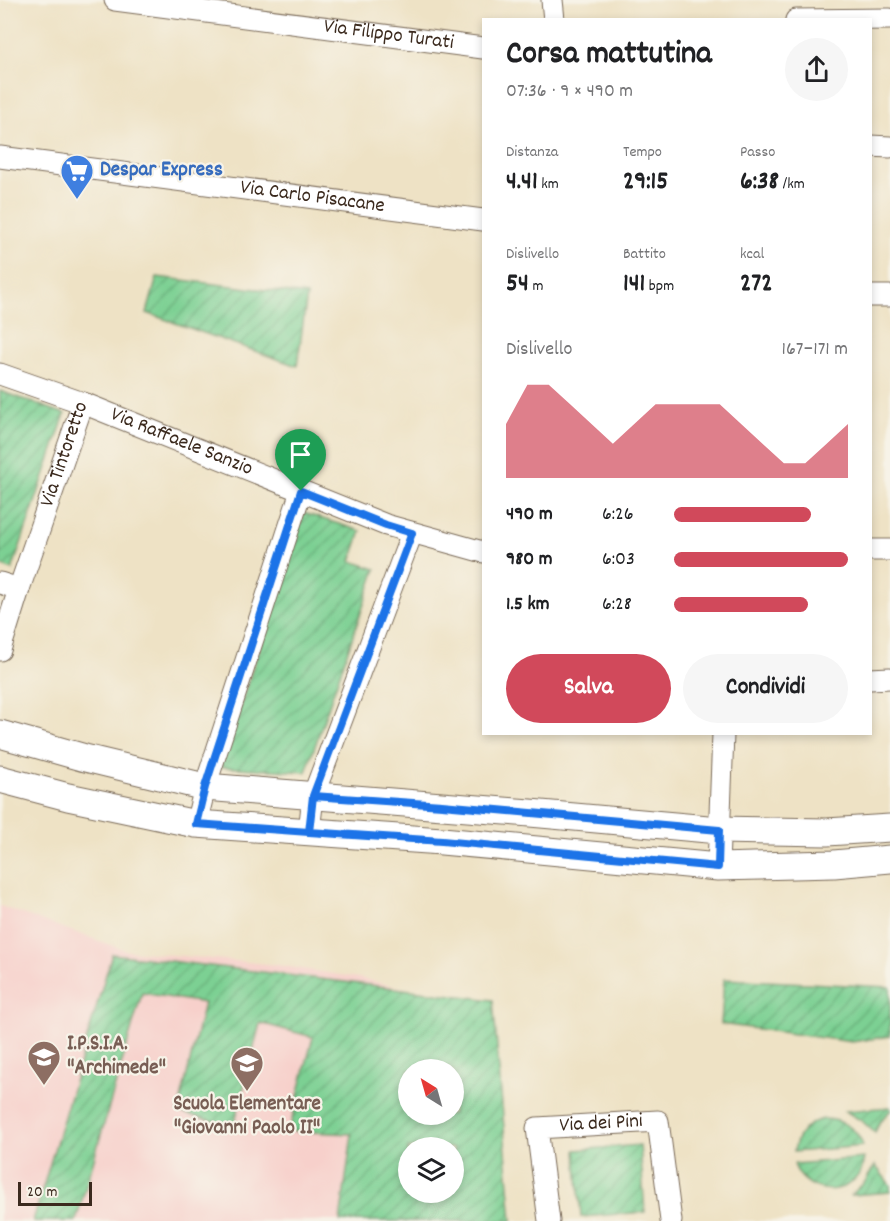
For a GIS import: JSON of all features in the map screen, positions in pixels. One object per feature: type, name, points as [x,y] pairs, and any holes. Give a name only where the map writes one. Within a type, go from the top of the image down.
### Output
[{"type":"street","name":"Via Filippo Turati","points":[[115,0],[482,48]]},
{"type":"street","points":[[552,0],[554,18]]},
{"type":"street","points":[[872,19],[890,19]]},
{"type":"street","points":[[872,146],[890,147]]},
{"type":"street","name":"Via Carlo Pisacane","points":[[0,157],[482,220]]},
{"type":"street","points":[[872,296],[890,296]]},
{"type":"street","name":"Via Tintoretto","points":[[0,374],[83,404],[9,586],[0,650]]},
{"type":"street","name":"Via Raffaele Sanzio","points":[[83,404],[386,525],[482,552]]},
{"type":"street","points":[[196,824],[205,787],[301,491]]},
{"type":"street","points":[[309,832],[313,796],[412,533]]},
{"type":"street","points":[[872,550],[890,549]]},
{"type":"street","points":[[872,679],[890,678]]},
{"type":"street","points":[[0,734],[86,759],[205,787],[442,805],[719,830],[826,832],[890,828]]},
{"type":"street","points":[[718,867],[723,735]]},
{"type":"street","points":[[0,779],[68,797],[196,824],[442,841],[718,867],[890,860]]},
{"type":"street","name":"Via dei Pini","points":[[549,1221],[537,1128],[658,1121],[671,1221]]},
{"type":"shaded area","name":"Scuola Elementare \"Giovanni Paolo II\"","points":[[0,906],[128,951],[277,965],[358,978],[434,995],[456,1059],[398,1059],[398,1125],[464,1125],[464,1082],[512,1221],[0,1221]]},
{"type":"green space","points":[[157,277],[307,295],[297,366],[147,313]]},
{"type":"green space","points":[[0,391],[65,414],[12,570],[0,565]]},
{"type":"green space","points":[[304,513],[361,531],[351,561],[376,569],[306,772],[220,767]]},
{"type":"green space","points":[[112,954],[493,1000],[512,1221],[340,1221],[352,1134],[289,1131],[313,1037],[260,1023],[234,1126],[178,1112],[204,1003],[142,993],[76,1221],[33,1221]]},
{"type":"green space","points":[[724,979],[890,987],[890,1036],[852,1042],[721,1024]]},
{"type":"green space","points":[[890,1107],[890,1111],[880,1121],[875,1133],[862,1121],[845,1111]]},
{"type":"green space","points":[[831,1119],[848,1126],[861,1140],[863,1146],[794,1152],[803,1130],[812,1123]]},
{"type":"green space","points":[[640,1145],[645,1212],[581,1217],[576,1150]]},
{"type":"green space","points":[[864,1158],[855,1179],[838,1189],[829,1190],[804,1180],[794,1164]]},
{"type":"green space","points":[[875,1165],[890,1185],[890,1192],[851,1195],[865,1182]]},
{"type":"place","name":"Despar Express","points":[[77,200]]},
{"type":"place","name":"I.P.S.I.A. \"Archimede\"","points":[[44,1086]]},
{"type":"place","name":"Scuola Elementare \"Giovanni Paolo II\"","points":[[247,1092]]},
{"type":"route","points":[[301,491],[205,787],[196,824],[309,832],[313,796],[442,805],[719,830],[718,867],[442,841],[309,832],[313,796],[412,533],[301,491]]}]
